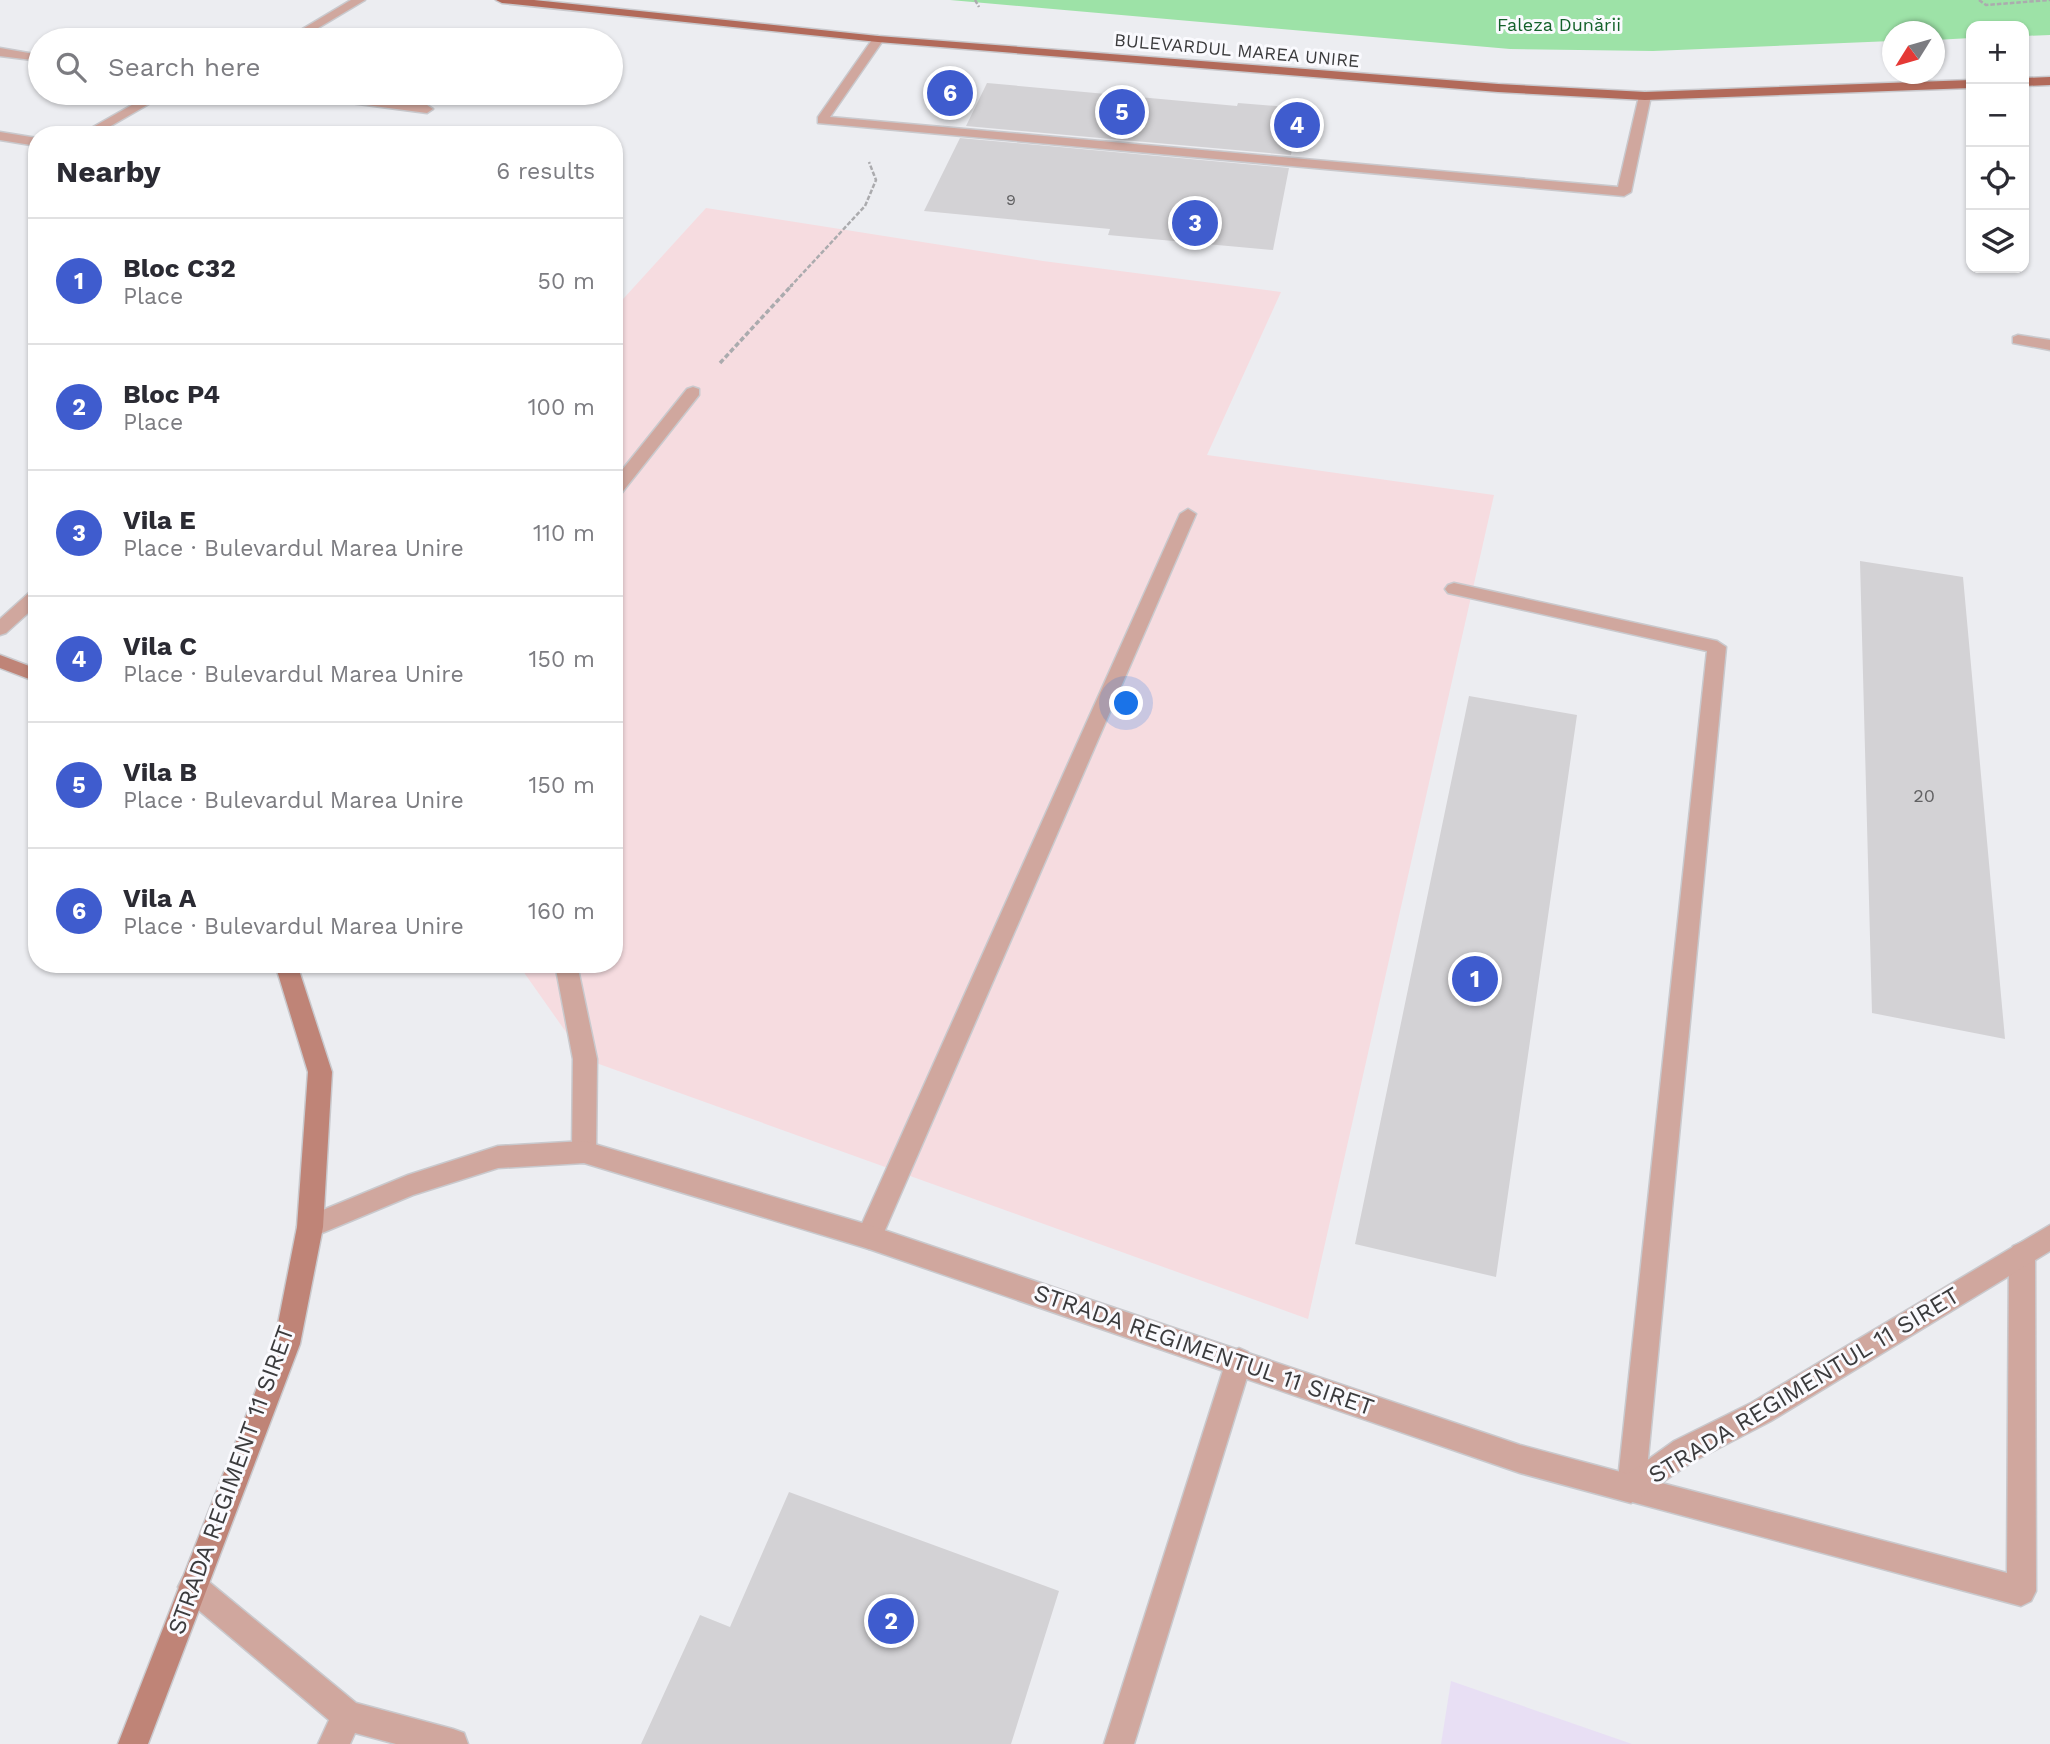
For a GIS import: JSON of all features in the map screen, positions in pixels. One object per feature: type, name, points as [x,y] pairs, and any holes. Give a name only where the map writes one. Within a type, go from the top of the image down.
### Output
[{"type":"main road","name":"BULEVARDUL MAREA UNIRE","points":[[502,0],[878,39],[1498,88],[1645,96],[1966,84]]},
{"type":"main road","points":[[2029,82],[2050,81]]},
{"type":"street","points":[[311,28],[359,0]]},
{"type":"street","points":[[878,39],[822,120],[1625,192],[1645,96]]},
{"type":"street","points":[[0,52],[28,56]]},
{"type":"street","points":[[102,126],[140,105]]},
{"type":"street","points":[[396,105],[427,109]]},
{"type":"street","points":[[0,136],[28,141]]},
{"type":"street","points":[[2018,340],[2050,345]]},
{"type":"street","points":[[623,480],[693,392]]},
{"type":"street","points":[[869,1237],[1188,514]]},
{"type":"street","points":[[1454,589],[1717,647],[1631,1489],[2021,1591],[2022,1254]]},
{"type":"street","points":[[0,629],[28,603]]},
{"type":"street","points":[[0,661],[28,672]]},
{"type":"street","name":"STRADA REGIMENT 11 SIRET","points":[[133,1744],[287,1344],[310,1227],[320,1072],[289,973]]},
{"type":"street","points":[[568,973],[585,1059],[584,1152]]},
{"type":"street","name":"STRADA REGIMENTUL 11 SIRET","points":[[310,1227],[408,1186],[498,1157],[584,1152],[869,1237],[1520,1459],[1631,1489],[1684,1451],[1761,1412],[2050,1237]]},
{"type":"street","points":[[1119,1744],[1239,1361]]},
{"type":"street","points":[[193,1587],[348,1716],[453,1744]]},
{"type":"street","points":[[333,1744],[348,1716]]},
{"type":"path","points":[[975,0],[979,7]]},
{"type":"path","points":[[1979,0],[1986,5],[2050,0]]},
{"type":"path","points":[[693,392],[865,206],[876,180],[856,125]]},
{"type":"shaded area","points":[[706,208],[1043,261],[1281,292],[1207,455],[1494,495],[1308,1319],[585,1059],[524,973],[623,973],[623,299]]},
{"type":"shaded area","points":[[1451,1681],[1632,1744],[1441,1744]]},
{"type":"green space","name":"Faleza Dunării","points":[[950,0],[2050,0],[2050,35],[2029,36],[2029,21],[1966,21],[1966,38],[1945,39],[1945,21],[1882,21],[1882,41],[1653,51],[1510,49]]},
{"type":"building","points":[[987,83],[1237,106],[1238,103],[1301,108],[1291,155],[966,126]]},
{"type":"building","points":[[960,138],[1289,168],[1273,250],[1108,235],[1110,229],[924,211]]},
{"type":"building","points":[[1860,561],[1963,577],[2005,1039],[1872,1013]]},
{"type":"building","points":[[1469,696],[1577,715],[1496,1277],[1355,1244]]},
{"type":"building","points":[[789,1492],[1059,1591],[1011,1744],[641,1744],[700,1615],[730,1627]]},
{"type":"place","name":"Vila A","points":[[950,93]]},
{"type":"place","name":"Vila B","points":[[1122,112]]},
{"type":"place","name":"Vila C","points":[[1297,125]]},
{"type":"place","name":"Vila E","points":[[1195,223]]},
{"type":"place","name":"Bloc C32","points":[[1475,979]]},
{"type":"place","name":"Bloc P4","points":[[891,1621]]}]
